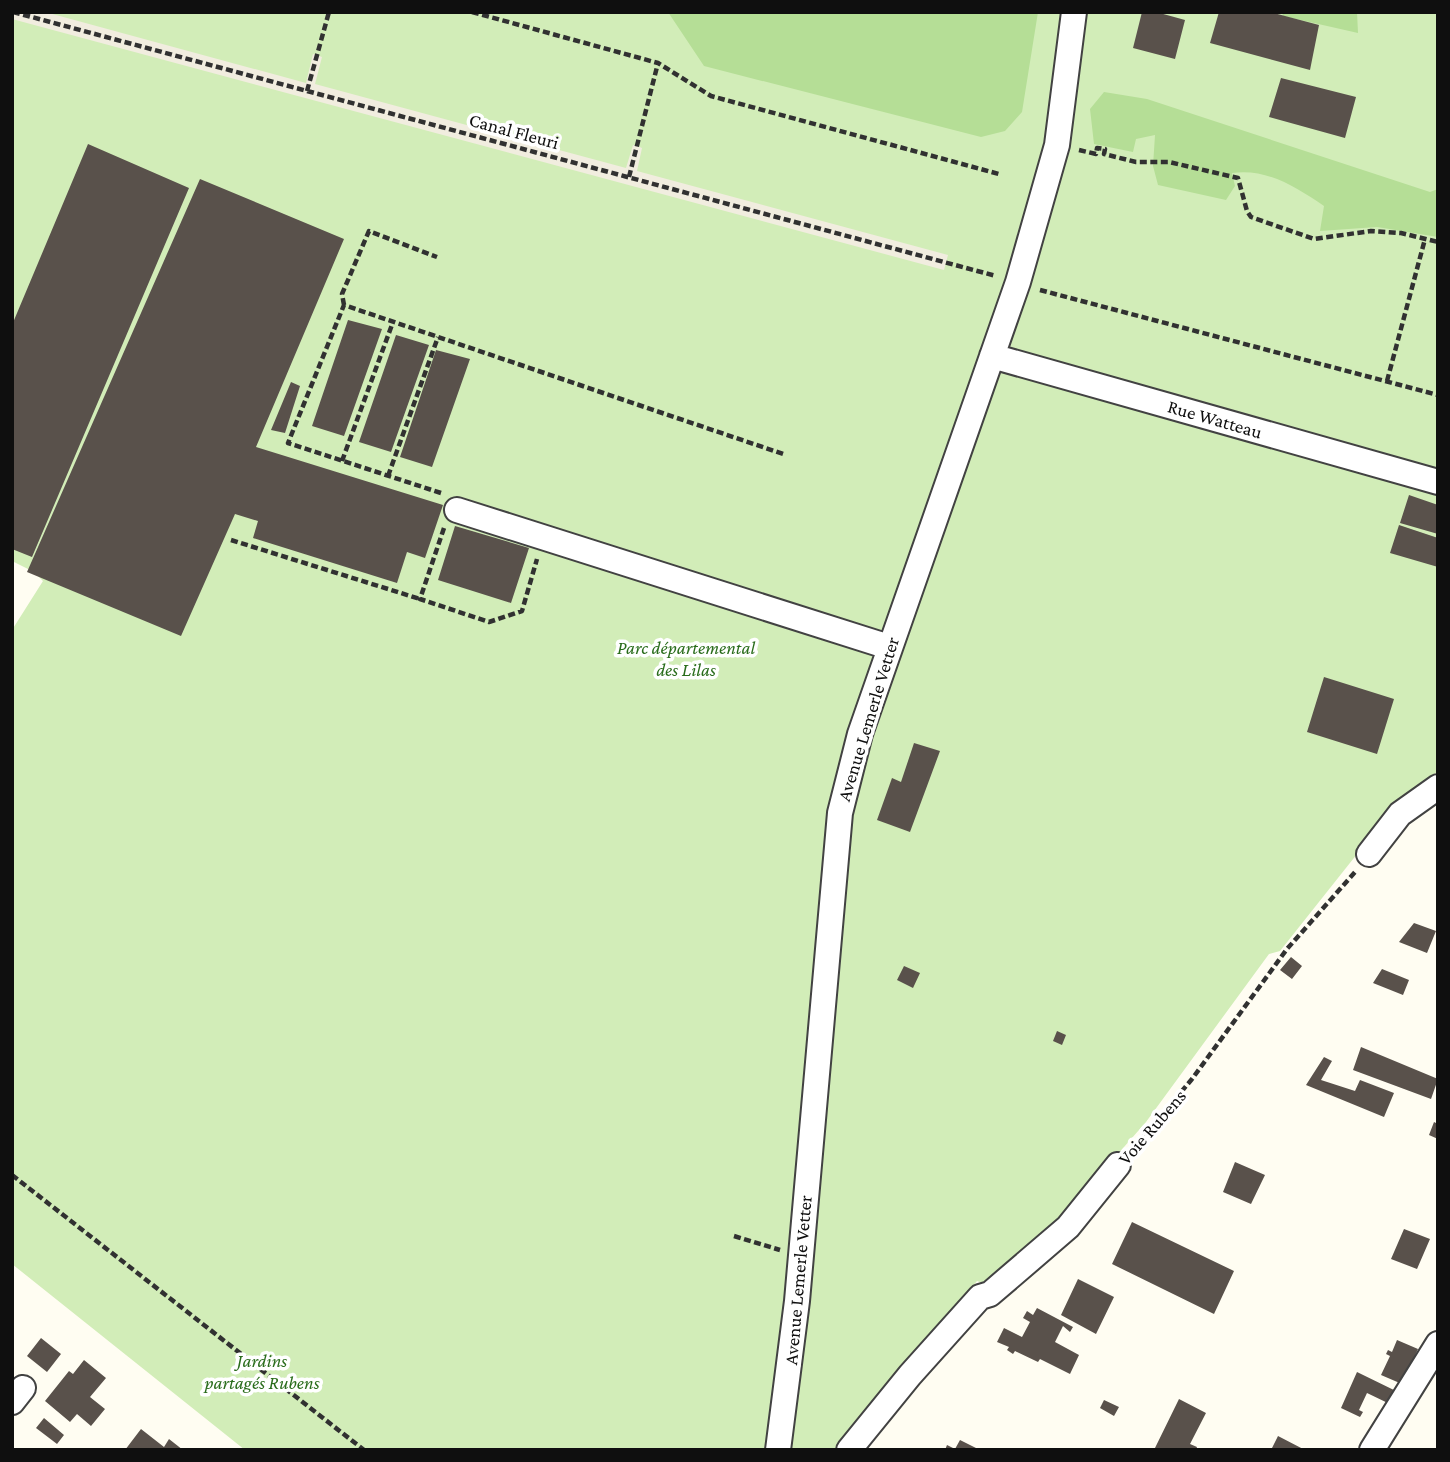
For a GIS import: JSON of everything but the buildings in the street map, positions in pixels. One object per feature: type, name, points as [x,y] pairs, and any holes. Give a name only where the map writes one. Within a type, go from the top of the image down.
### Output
[{"type":"street","name":"Avenue Lemerle Vetter","points":[[778,1450],[797,1301],[840,813],[860,734],[889,647],[1018,282],[1057,145],[1074,12]]},
{"type":"street","name":"Rue Watteau","points":[[992,356],[1438,482]]},
{"type":"street","points":[[457,510],[889,647]]},
{"type":"street","points":[[1369,854],[1400,814],[1438,787]]},
{"type":"street","name":"Voie Rubens","points":[[849,1450],[909,1375],[979,1297],[990,1294],[1068,1227],[1118,1165]]},
{"type":"street","points":[[1372,1450],[1438,1344]]},
{"type":"path","name":"Canal Fleuri","points":[[13,12],[1007,278]]},
{"type":"path","points":[[307,91],[329,12]]},
{"type":"path","points":[[472,12],[658,63],[711,96],[999,174]]},
{"type":"path","points":[[629,177],[658,63]]},
{"type":"path","points":[[1079,150],[1097,155],[1097,148],[1105,149],[1104,154],[1136,162],[1169,162],[1238,178],[1251,217],[1314,239],[1371,231],[1438,242]]},
{"type":"path","points":[[420,599],[449,516],[457,510],[447,496],[288,443],[344,305],[342,294],[369,231],[437,257]]},
{"type":"path","points":[[1387,381],[1425,239]]},
{"type":"path","points":[[1030,286],[1438,395]]},
{"type":"path","points":[[344,305],[786,455]]},
{"type":"path","points":[[342,461],[393,322]]},
{"type":"path","points":[[388,476],[438,337]]},
{"type":"path","points":[[231,540],[489,622],[522,611],[543,538]]},
{"type":"path","name":"Voie Rubens","points":[[1118,1165],[1192,1079],[1287,949],[1369,854]]},
{"type":"path","points":[[12,1175],[364,1450]]},
{"type":"path","points":[[734,1236],[771,1249]]},
{"type":"green space","name":"Parc départemental des Lilas","points":[[12,12],[1438,12],[1438,771],[1392,810],[1280,951],[1269,954],[1146,1122],[1044,1238],[985,1284],[977,1281],[840,1450],[245,1450],[12,1264],[12,630],[43,581],[34,572],[12,561]]},
{"type":"green space","points":[[668,12],[1038,12],[1022,112],[1005,131],[981,137],[704,66]]},
{"type":"green space","points":[[1282,12],[1357,12],[1358,33],[1283,16]]},
{"type":"green space","points":[[1104,92],[1147,99],[1430,192],[1438,189],[1438,237],[1377,227],[1320,231],[1324,206],[1281,180],[1257,173],[1232,173],[1235,186],[1226,200],[1158,185],[1153,166],[1155,135],[1136,139],[1133,152],[1094,144],[1090,109]]},
{"type":"shaded area","points":[[12,12],[45,12],[306,83],[313,54],[322,57],[315,84],[626,168],[633,145],[637,146],[642,148],[637,171],[948,255],[944,270],[12,19]]},
{"type":"park label","name":"Jardins partagés Rubens","points":[[262,1371]]}]
